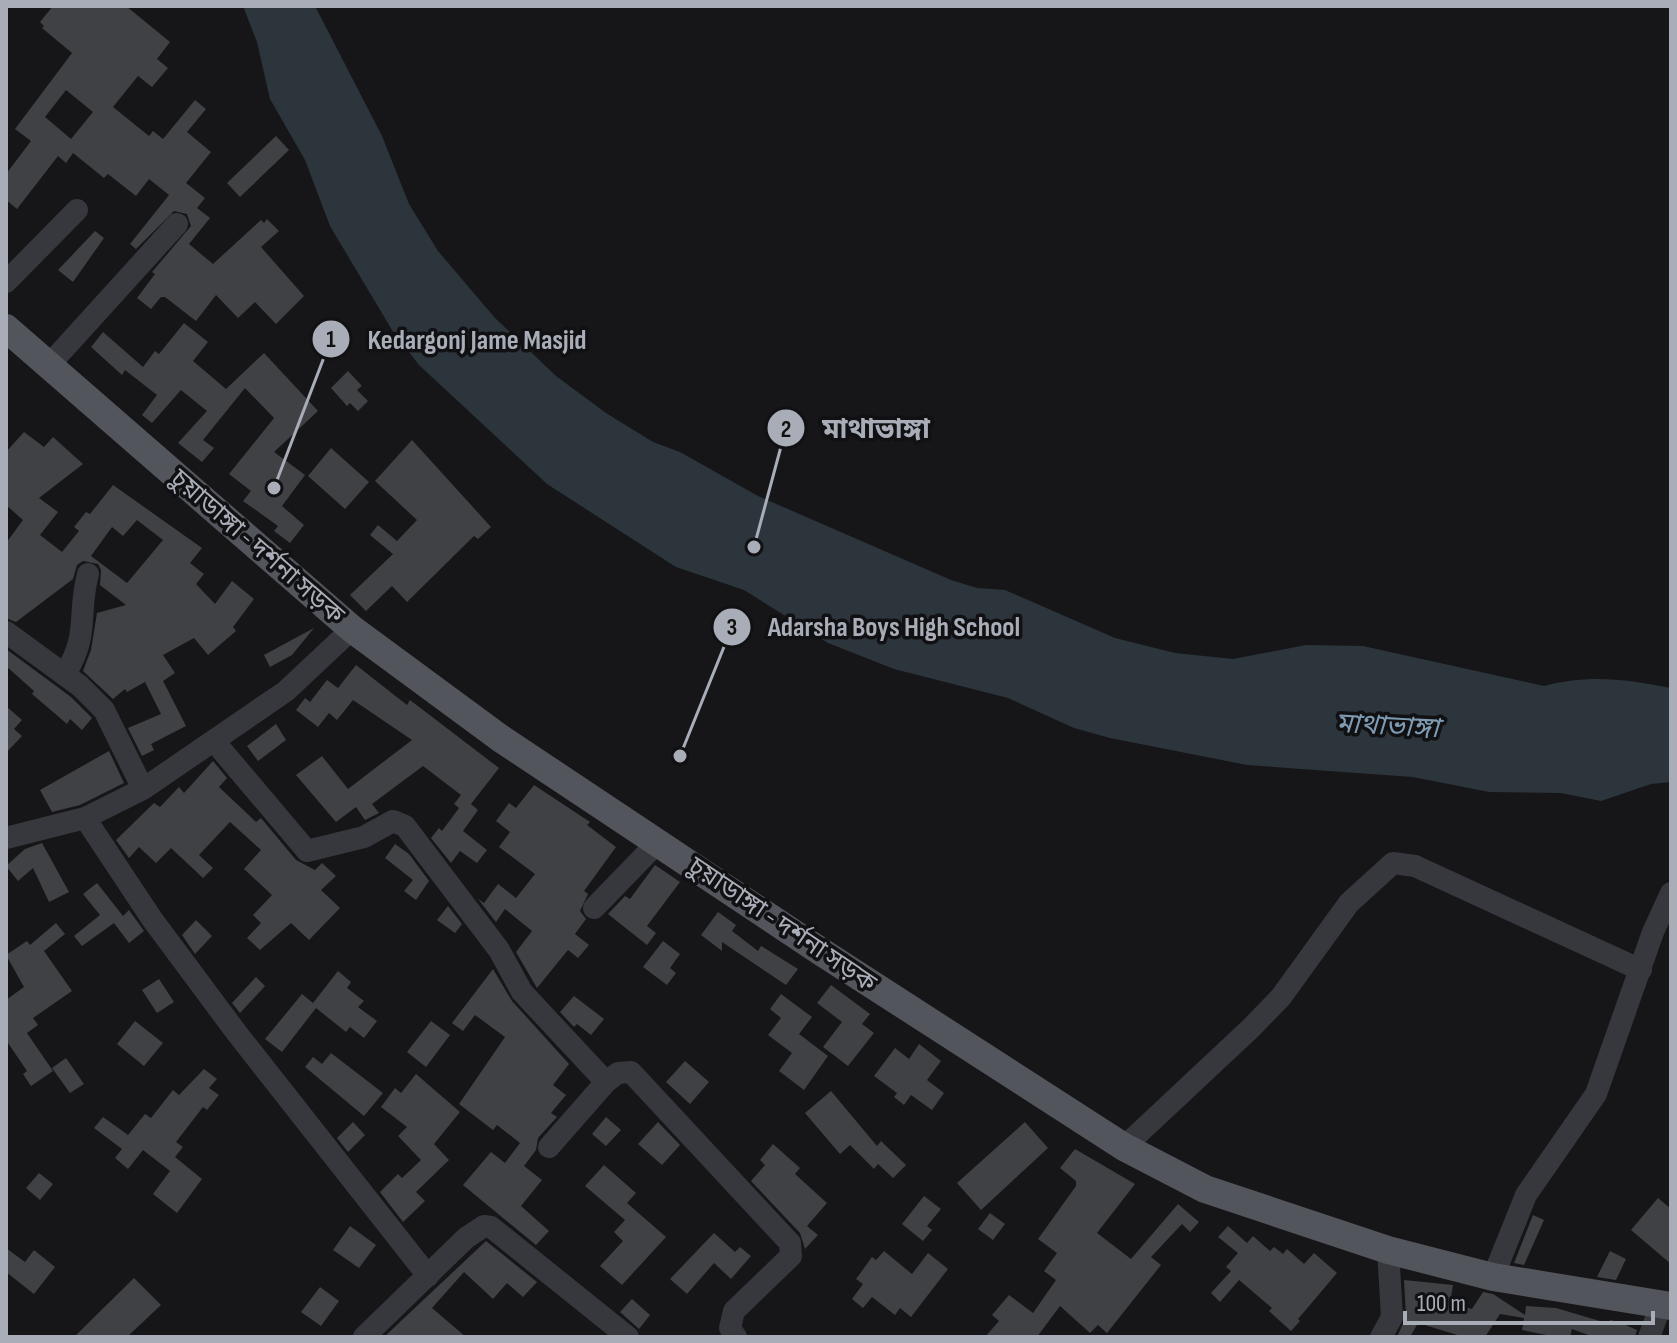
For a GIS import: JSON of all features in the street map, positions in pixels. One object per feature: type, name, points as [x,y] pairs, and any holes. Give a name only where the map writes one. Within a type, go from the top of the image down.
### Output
[{"type":"main road","name":"চুয়াডাঙ্গা - দর্শনা সড়ক","points":[[6,328],[352,629],[500,738],[1124,1147],[1205,1189],[1388,1250],[1493,1277],[1666,1305]]},
{"type":"street","points":[[6,282],[77,210]]},
{"type":"street","points":[[50,364],[177,224]]},
{"type":"street","points":[[65,674],[78,653],[84,627],[88,574]]},
{"type":"street","points":[[6,838],[85,818],[143,789],[286,691],[352,629]]},
{"type":"street","points":[[6,632],[65,674],[104,710],[143,789]]},
{"type":"street","points":[[214,741],[307,851],[364,837],[393,821],[405,826],[499,950],[522,992],[606,1082]]},
{"type":"street","points":[[85,818],[152,919],[236,1032],[428,1276]]},
{"type":"street","points":[[594,908],[657,843]]},
{"type":"street","points":[[1124,1147],[1281,997],[1349,903],[1393,863],[1415,866],[1641,970]]},
{"type":"street","points":[[1493,1277],[1526,1195],[1596,1094],[1653,932],[1671,893]]},
{"type":"street","points":[[549,1147],[606,1082],[618,1073],[631,1072],[790,1243],[791,1256],[734,1311],[730,1328],[736,1337]]},
{"type":"street","points":[[364,1337],[466,1238],[479,1228],[491,1227],[628,1337]]},
{"type":"street","points":[[1381,1337],[1392,1317],[1388,1250]]},
{"type":"street","points":[[1649,1337],[1666,1305]]},
{"type":"water","points":[[243,6],[315,6],[382,136],[409,204],[438,251],[495,318],[556,376],[606,413],[653,442],[680,452],[758,496],[951,580],[977,588],[1005,590],[1115,638],[1175,653],[1233,659],[1306,645],[1363,646],[1544,686],[1576,680],[1607,679],[1671,688],[1671,782],[1651,784],[1601,801],[1561,793],[1489,792],[1413,777],[1247,765],[1110,738],[1074,728],[1008,698],[894,669],[828,643],[744,590],[676,567],[547,484],[419,365],[392,330],[330,226],[305,160],[270,99],[257,42]]},
{"type":"building","points":[[53,6],[126,6],[170,42],[157,59],[168,68],[152,87],[138,76],[113,107],[149,136],[153,131],[163,139],[195,100],[206,109],[187,132],[211,152],[186,183],[205,198],[197,208],[210,218],[189,244],[213,264],[261,220],[264,223],[267,219],[279,231],[261,247],[304,296],[276,324],[255,302],[238,318],[216,295],[196,321],[165,297],[161,297],[151,309],[137,298],[155,274],[152,272],[191,226],[187,214],[174,211],[136,249],[130,244],[169,195],[149,179],[136,196],[108,174],[104,178],[73,153],[66,163],[58,156],[17,209],[6,200],[6,174],[31,141],[15,129],[72,53],[42,28],[44,26],[40,22]],"holes":[[[66,90],[93,112],[71,139],[45,117]]]},
{"type":"building","points":[[276,136],[289,150],[240,197],[227,183]]},
{"type":"building","points":[[95,231],[104,238],[73,282],[58,270]]},
{"type":"building","points":[[184,323],[208,342],[193,361],[226,389],[264,353],[318,411],[274,452],[305,475],[282,506],[304,525],[290,543],[274,531],[278,526],[243,501],[251,491],[229,474],[274,418],[245,388],[203,440],[214,448],[202,462],[178,443],[207,411],[181,390],[152,423],[142,415],[157,395],[125,370],[122,375],[91,347],[103,332],[143,367],[155,351],[159,354]]},
{"type":"building","points":[[348,371],[362,386],[357,390],[368,401],[358,411],[350,403],[347,406],[331,388]]},
{"type":"building","points":[[24,432],[44,447],[53,437],[83,464],[39,498],[58,512],[40,535],[62,552],[79,531],[74,527],[86,512],[90,514],[113,485],[202,548],[190,563],[204,574],[196,584],[215,604],[232,581],[254,599],[233,627],[236,631],[208,655],[194,638],[163,655],[175,673],[163,681],[186,726],[151,744],[154,750],[142,756],[128,728],[161,714],[145,682],[127,692],[125,689],[113,699],[83,671],[91,650],[97,613],[126,605],[100,585],[101,570],[98,564],[83,561],[77,565],[73,579],[16,622],[6,618],[6,543],[23,520],[6,505],[6,452]],"holes":[[[137,520],[163,540],[127,583],[91,556],[112,527],[123,536]]]},
{"type":"building","points":[[412,440],[491,527],[478,539],[474,536],[407,602],[392,586],[366,611],[350,595],[393,554],[370,535],[378,525],[397,541],[417,520],[375,481]]},
{"type":"building","points":[[331,448],[369,482],[345,509],[308,476]]},
{"type":"building","points":[[314,628],[292,655],[270,667],[264,655]]},
{"type":"building","points":[[6,649],[71,697],[92,718],[82,730],[70,719],[67,724],[32,694],[34,691],[6,666]]},
{"type":"building","points":[[356,665],[407,705],[410,700],[499,768],[471,804],[478,810],[463,831],[487,850],[477,863],[460,851],[451,863],[431,838],[439,828],[442,831],[459,808],[454,804],[461,795],[423,766],[372,804],[379,813],[365,820],[356,807],[336,822],[296,775],[322,756],[348,789],[412,740],[353,700],[337,720],[329,713],[318,727],[296,710],[305,698],[310,702],[327,680],[338,688]]},
{"type":"building","points":[[6,706],[22,720],[14,729],[22,736],[6,753]]},
{"type":"building","points":[[276,724],[286,740],[258,761],[247,746]]},
{"type":"building","points":[[109,751],[124,783],[80,805],[52,812],[40,790]]},
{"type":"building","points":[[213,761],[227,778],[219,787],[256,822],[261,818],[296,860],[315,870],[322,863],[336,876],[321,890],[340,908],[309,940],[291,923],[260,950],[247,938],[261,923],[253,915],[272,895],[244,869],[261,850],[230,822],[199,855],[213,868],[203,878],[171,848],[156,863],[139,847],[129,858],[116,840],[154,803],[160,807],[179,787],[184,793]]},
{"type":"building","points":[[534,785],[590,822],[587,825],[616,847],[584,891],[588,894],[580,911],[586,919],[575,934],[589,945],[578,958],[568,950],[537,988],[516,952],[532,931],[505,909],[496,922],[478,899],[484,903],[498,884],[516,898],[535,874],[499,847],[510,832],[496,821],[509,803],[516,808]]},
{"type":"building","points":[[42,843],[69,892],[49,902],[33,868],[18,881],[6,866],[25,849]]},
{"type":"building","points":[[395,844],[409,854],[429,881],[416,900],[404,891],[413,880],[385,858]]},
{"type":"building","points":[[655,865],[680,882],[647,926],[656,933],[647,945],[608,914],[625,896],[630,899]]},
{"type":"building","points":[[97,883],[123,916],[129,910],[144,931],[129,943],[114,923],[82,946],[74,936],[100,915],[83,894]]},
{"type":"building","points":[[448,906],[462,924],[455,933],[437,920]]},
{"type":"building","points":[[718,912],[736,925],[732,931],[758,951],[761,946],[798,969],[786,985],[722,942],[722,951],[701,935]]},
{"type":"building","points":[[196,920],[212,936],[195,954],[182,935]]},
{"type":"building","points":[[56,923],[65,934],[44,951],[72,991],[33,1018],[38,1025],[27,1033],[53,1071],[31,1086],[23,1074],[27,1071],[6,1040],[6,1000],[24,987],[6,955],[27,941],[30,945]]},
{"type":"building","points":[[663,941],[680,954],[670,968],[676,973],[667,985],[643,967]]},
{"type":"building","points":[[493,969],[512,1001],[569,1064],[553,1085],[566,1095],[551,1113],[557,1117],[538,1138],[536,1150],[524,1166],[542,1180],[521,1206],[549,1231],[536,1245],[463,1185],[491,1152],[505,1163],[520,1143],[497,1125],[493,1130],[459,1104],[505,1037],[475,1015],[463,1031],[452,1023]]},
{"type":"building","points":[[338,971],[351,982],[347,988],[364,1001],[358,1007],[377,1021],[364,1038],[350,1027],[346,1032],[316,1008],[282,1052],[265,1039],[302,994],[313,1003]]},
{"type":"building","points":[[256,977],[265,986],[240,1013],[232,1003]]},
{"type":"building","points":[[159,979],[174,1002],[157,1013],[142,990]]},
{"type":"building","points":[[831,985],[870,1014],[862,1024],[874,1033],[848,1066],[823,1047],[842,1022],[817,1003]]},
{"type":"building","points":[[781,994],[812,1017],[799,1034],[828,1056],[804,1090],[779,1071],[792,1053],[768,1035],[781,1018],[770,1009]]},
{"type":"building","points":[[574,996],[604,1019],[591,1035],[577,1024],[574,1027],[560,1012]]},
{"type":"building","points":[[135,1021],[163,1043],[144,1066],[117,1044]]},
{"type":"building","points":[[431,1021],[450,1035],[426,1067],[407,1052]]},
{"type":"building","points":[[919,1044],[941,1061],[927,1080],[944,1093],[932,1110],[911,1095],[904,1105],[894,1097],[897,1093],[874,1076],[895,1048],[909,1059]]},
{"type":"building","points":[[331,1053],[383,1093],[364,1116],[305,1067],[313,1057],[322,1064]]},
{"type":"building","points":[[66,1058],[84,1084],[70,1093],[52,1068]]},
{"type":"building","points":[[685,1061],[709,1082],[690,1104],[666,1082]]},
{"type":"building","points":[[204,1069],[217,1079],[209,1088],[219,1095],[207,1110],[203,1107],[176,1142],[183,1147],[175,1157],[202,1179],[177,1213],[153,1194],[170,1171],[143,1150],[128,1169],[115,1158],[122,1149],[94,1128],[103,1117],[128,1135],[145,1114],[151,1118],[173,1090],[179,1095]]},
{"type":"building","points":[[416,1074],[460,1112],[434,1144],[449,1160],[416,1192],[425,1201],[403,1222],[380,1192],[398,1174],[402,1178],[421,1160],[398,1136],[407,1127],[381,1107],[395,1088],[401,1093]]},
{"type":"building","points":[[831,1091],[877,1146],[881,1141],[906,1165],[893,1178],[878,1164],[874,1169],[850,1145],[840,1154],[805,1113]]},
{"type":"building","points":[[606,1117],[621,1130],[606,1146],[592,1134]]},
{"type":"building","points":[[353,1122],[365,1135],[348,1152],[337,1138]]},
{"type":"building","points":[[658,1122],[680,1145],[662,1165],[638,1144]]},
{"type":"building","points":[[1025,1122],[1048,1148],[981,1210],[957,1183]]},
{"type":"building","points":[[773,1144],[800,1168],[795,1174],[827,1203],[807,1226],[818,1235],[805,1249],[800,1233],[751,1181],[765,1165],[760,1160]]},
{"type":"building","points":[[1075,1149],[1135,1184],[1097,1233],[1131,1259],[1178,1204],[1199,1222],[1190,1232],[1182,1224],[1151,1257],[1161,1265],[1107,1333],[1098,1325],[1090,1333],[1060,1306],[1037,1337],[985,1337],[999,1321],[992,1315],[1009,1295],[1033,1313],[1056,1280],[1044,1271],[1057,1253],[1038,1239],[1076,1186],[1076,1181],[1060,1168]]},
{"type":"building","points":[[604,1165],[636,1193],[627,1203],[666,1237],[622,1285],[600,1266],[623,1241],[614,1232],[625,1220],[585,1186]]},
{"type":"building","points":[[39,1173],[53,1184],[40,1200],[26,1188]]},
{"type":"building","points":[[924,1196],[941,1209],[927,1226],[932,1230],[923,1241],[902,1224]]},
{"type":"building","points":[[1658,1198],[1671,1209],[1671,1264],[1631,1230]]},
{"type":"building","points":[[990,1213],[1005,1224],[993,1240],[978,1229]]},
{"type":"building","points":[[1533,1215],[1544,1220],[1524,1265],[1514,1263]]},
{"type":"building","points":[[350,1226],[376,1245],[359,1268],[333,1250]]},
{"type":"building","points":[[1228,1226],[1247,1243],[1253,1236],[1270,1251],[1274,1247],[1283,1254],[1287,1249],[1304,1264],[1314,1253],[1337,1273],[1291,1331],[1269,1311],[1272,1308],[1239,1280],[1220,1302],[1211,1293],[1231,1271],[1226,1267],[1238,1253],[1218,1237]]},
{"type":"building","points":[[714,1233],[735,1252],[740,1247],[751,1256],[731,1279],[714,1263],[687,1294],[670,1279]]},
{"type":"building","points":[[486,1241],[537,1282],[523,1297],[507,1283],[493,1299],[464,1272],[432,1308],[466,1337],[384,1337]]},
{"type":"building","points":[[6,1248],[25,1262],[34,1250],[55,1267],[34,1294],[6,1272]]},
{"type":"building","points":[[884,1251],[912,1274],[928,1253],[948,1269],[911,1317],[900,1308],[895,1315],[872,1297],[863,1308],[852,1299],[863,1284],[856,1279],[872,1257],[876,1260]]},
{"type":"building","points":[[1610,1251],[1626,1259],[1616,1280],[1597,1277]]},
{"type":"building","points":[[134,1278],[161,1305],[127,1337],[74,1337]]},
{"type":"building","points":[[1404,1280],[1453,1285],[1450,1303],[1472,1309],[1483,1292],[1493,1294],[1525,1315],[1526,1306],[1556,1308],[1610,1324],[1610,1320],[1619,1322],[1637,1330],[1635,1337],[1594,1337],[1572,1329],[1570,1337],[1556,1337],[1522,1330],[1524,1318],[1500,1314],[1485,1337],[1464,1337],[1418,1323],[1410,1337],[1397,1337],[1406,1317]]},
{"type":"building","points":[[320,1287],[339,1301],[321,1326],[301,1312]]},
{"type":"building","points":[[632,1299],[650,1315],[639,1329],[620,1312]]},
{"type":"place","name":"Kedargonj Jame Masjid","points":[[274,488]]},
{"type":"place","name":"মাথাভাঙ্গা","points":[[754,547]]},
{"type":"place","name":"Adarsha Boys High School","points":[[680,756]]}]
